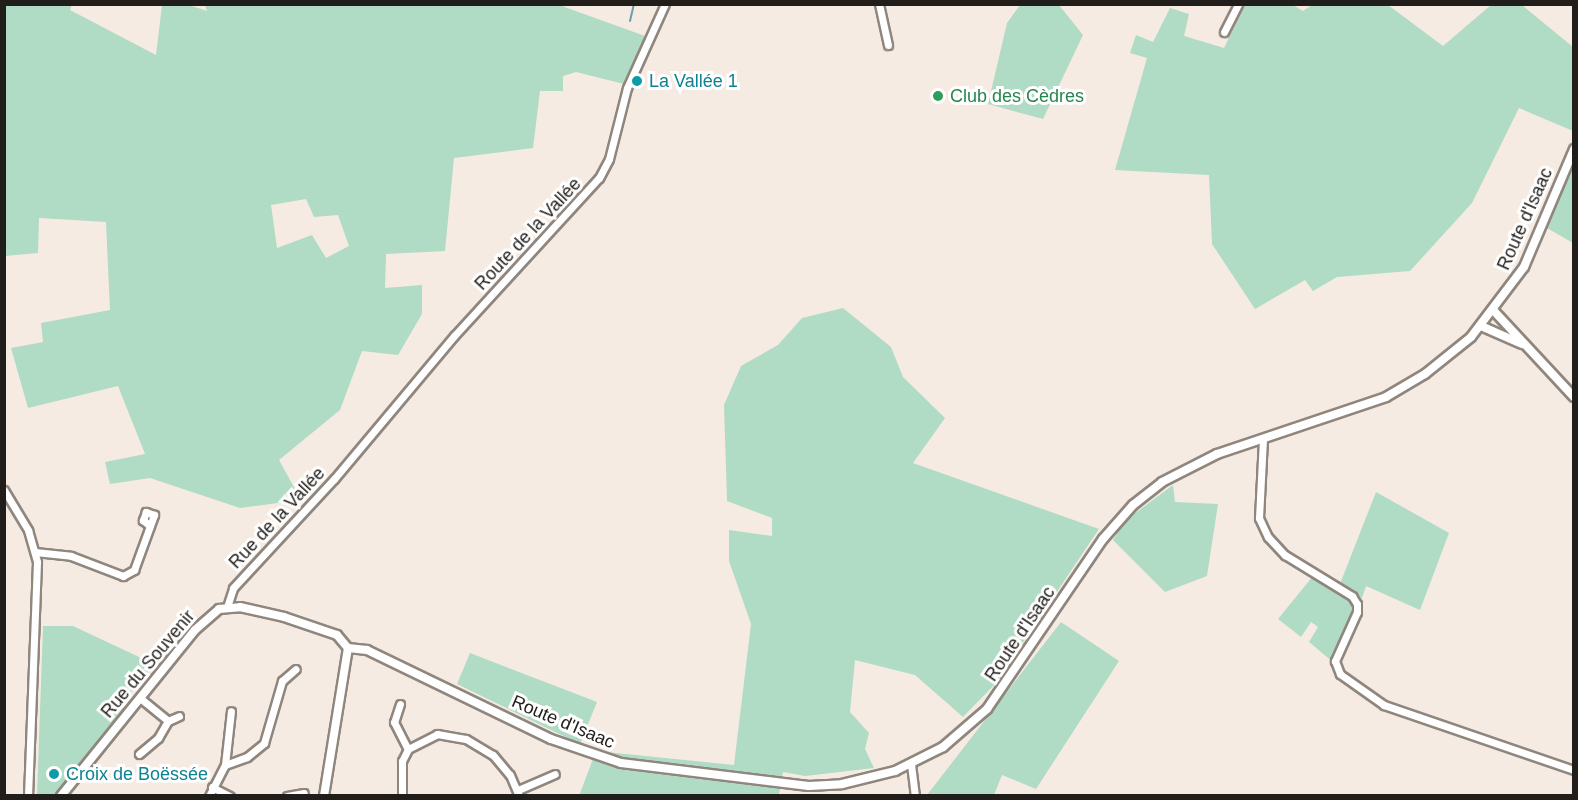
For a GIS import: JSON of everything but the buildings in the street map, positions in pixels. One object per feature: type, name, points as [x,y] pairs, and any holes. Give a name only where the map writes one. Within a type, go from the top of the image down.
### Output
[{"type":"street","name":"Route de la Vallée","points":[[357,452],[454,336],[599,178],[609,159],[627,88],[665,4]]},
{"type":"street","points":[[879,4],[888,45]]},
{"type":"street","points":[[1224,32],[1238,4]]},
{"type":"street","name":"Route d'Isaac","points":[[348,648],[367,650],[551,738],[621,764],[809,786],[872,778],[911,764],[943,747],[987,709],[1103,539],[1133,505],[1187,467],[1367,405],[1405,387],[1444,361],[1494,311],[1533,250],[1574,149]]},
{"type":"street","points":[[1494,311],[1574,397]]},
{"type":"street","points":[[1481,326],[1523,344]]},
{"type":"street","points":[[1263,439],[1259,518],[1268,537],[1285,555],[1352,596],[1357,604],[1357,612],[1335,660],[1340,674],[1384,705],[1574,770]]},
{"type":"street","name":"Rue de la Vallée","points":[[227,607],[233,588],[357,452]]},
{"type":"street","points":[[4,490],[28,530],[35,552],[28,795]]},
{"type":"street","points":[[35,552],[71,556],[123,576],[134,570],[150,526]]},
{"type":"street","points":[[227,607],[260,610],[310,625],[337,635],[348,648],[324,795]]},
{"type":"street","name":"Rue du Souvenir","points":[[62,795],[203,621],[227,607]]},
{"type":"street","points":[[225,765],[247,757],[264,742],[282,681],[296,669]]},
{"type":"street","points":[[140,698],[168,721]]},
{"type":"street","points":[[400,704],[394,722],[408,749]]},
{"type":"street","points":[[209,795],[225,765],[231,711]]},
{"type":"street","points":[[139,754],[158,738],[168,721],[180,716]]},
{"type":"street","points":[[402,795],[402,761],[408,749],[437,734],[466,740],[503,765],[519,793],[555,774]]},
{"type":"street","points":[[911,764],[915,795]]},
{"type":"street","points":[[212,788],[230,795]]},
{"type":"street","points":[[287,795],[304,794]]},
{"type":"green space","points":[[5,5],[72,5],[70,10],[156,55],[162,5],[189,5],[207,11],[205,5],[559,5],[645,36],[624,84],[576,72],[563,76],[563,91],[540,91],[533,148],[454,158],[445,251],[386,254],[385,288],[422,285],[422,314],[398,355],[362,351],[340,410],[279,460],[295,489],[283,495],[285,502],[240,508],[150,478],[110,484],[105,462],[145,454],[118,386],[28,408],[11,348],[43,342],[41,323],[110,310],[106,222],[39,218],[38,253],[5,256]],"holes":[[[306,199],[314,217],[338,215],[349,246],[326,258],[312,235],[277,248],[271,205]]]},
{"type":"green space","points":[[1020,5],[1059,5],[1083,35],[1043,119],[988,104],[1007,23]]},
{"type":"green space","points":[[1245,5],[1293,5],[1303,11],[1312,5],[1388,5],[1443,46],[1491,5],[1522,5],[1573,47],[1573,131],[1519,108],[1472,203],[1410,271],[1337,277],[1313,291],[1305,280],[1255,309],[1212,244],[1209,175],[1115,170],[1147,58],[1130,53],[1136,35],[1153,42],[1170,8],[1189,14],[1184,36],[1224,48]]},
{"type":"green space","points":[[1573,165],[1574,243],[1547,228]]},
{"type":"green space","points":[[843,308],[891,347],[903,377],[945,418],[913,463],[1099,529],[995,684],[963,717],[915,675],[855,660],[850,712],[869,733],[865,749],[874,768],[805,776],[783,772],[779,794],[785,795],[579,796],[596,751],[734,765],[751,624],[729,561],[729,530],[772,536],[772,518],[727,501],[724,405],[741,366],[778,345],[802,318]]},
{"type":"green space","points":[[1173,485],[1175,502],[1218,504],[1207,576],[1165,592],[1113,540],[1126,520]]},
{"type":"green space","points":[[1376,492],[1449,533],[1420,610],[1366,586],[1362,598],[1340,584]]},
{"type":"green space","points":[[1313,576],[1354,602],[1355,609],[1333,662],[1309,642],[1318,627],[1311,622],[1301,637],[1278,619]]},
{"type":"green space","points":[[1061,622],[1119,661],[1036,789],[1002,775],[994,795],[927,795]]},
{"type":"green space","points":[[43,626],[73,626],[154,664],[121,705],[126,709],[57,795],[37,796]]},
{"type":"green space","points":[[470,653],[597,702],[580,744],[457,684]]},
{"type":"waterway","points":[[630,21],[634,4]]},
{"type":"place","name":"La Vallée 1","points":[[637,81]]},
{"type":"place","name":"Club des Cèdres","points":[[938,96]]},
{"type":"place","name":"Croix de Boëssée","points":[[54,774]]}]
